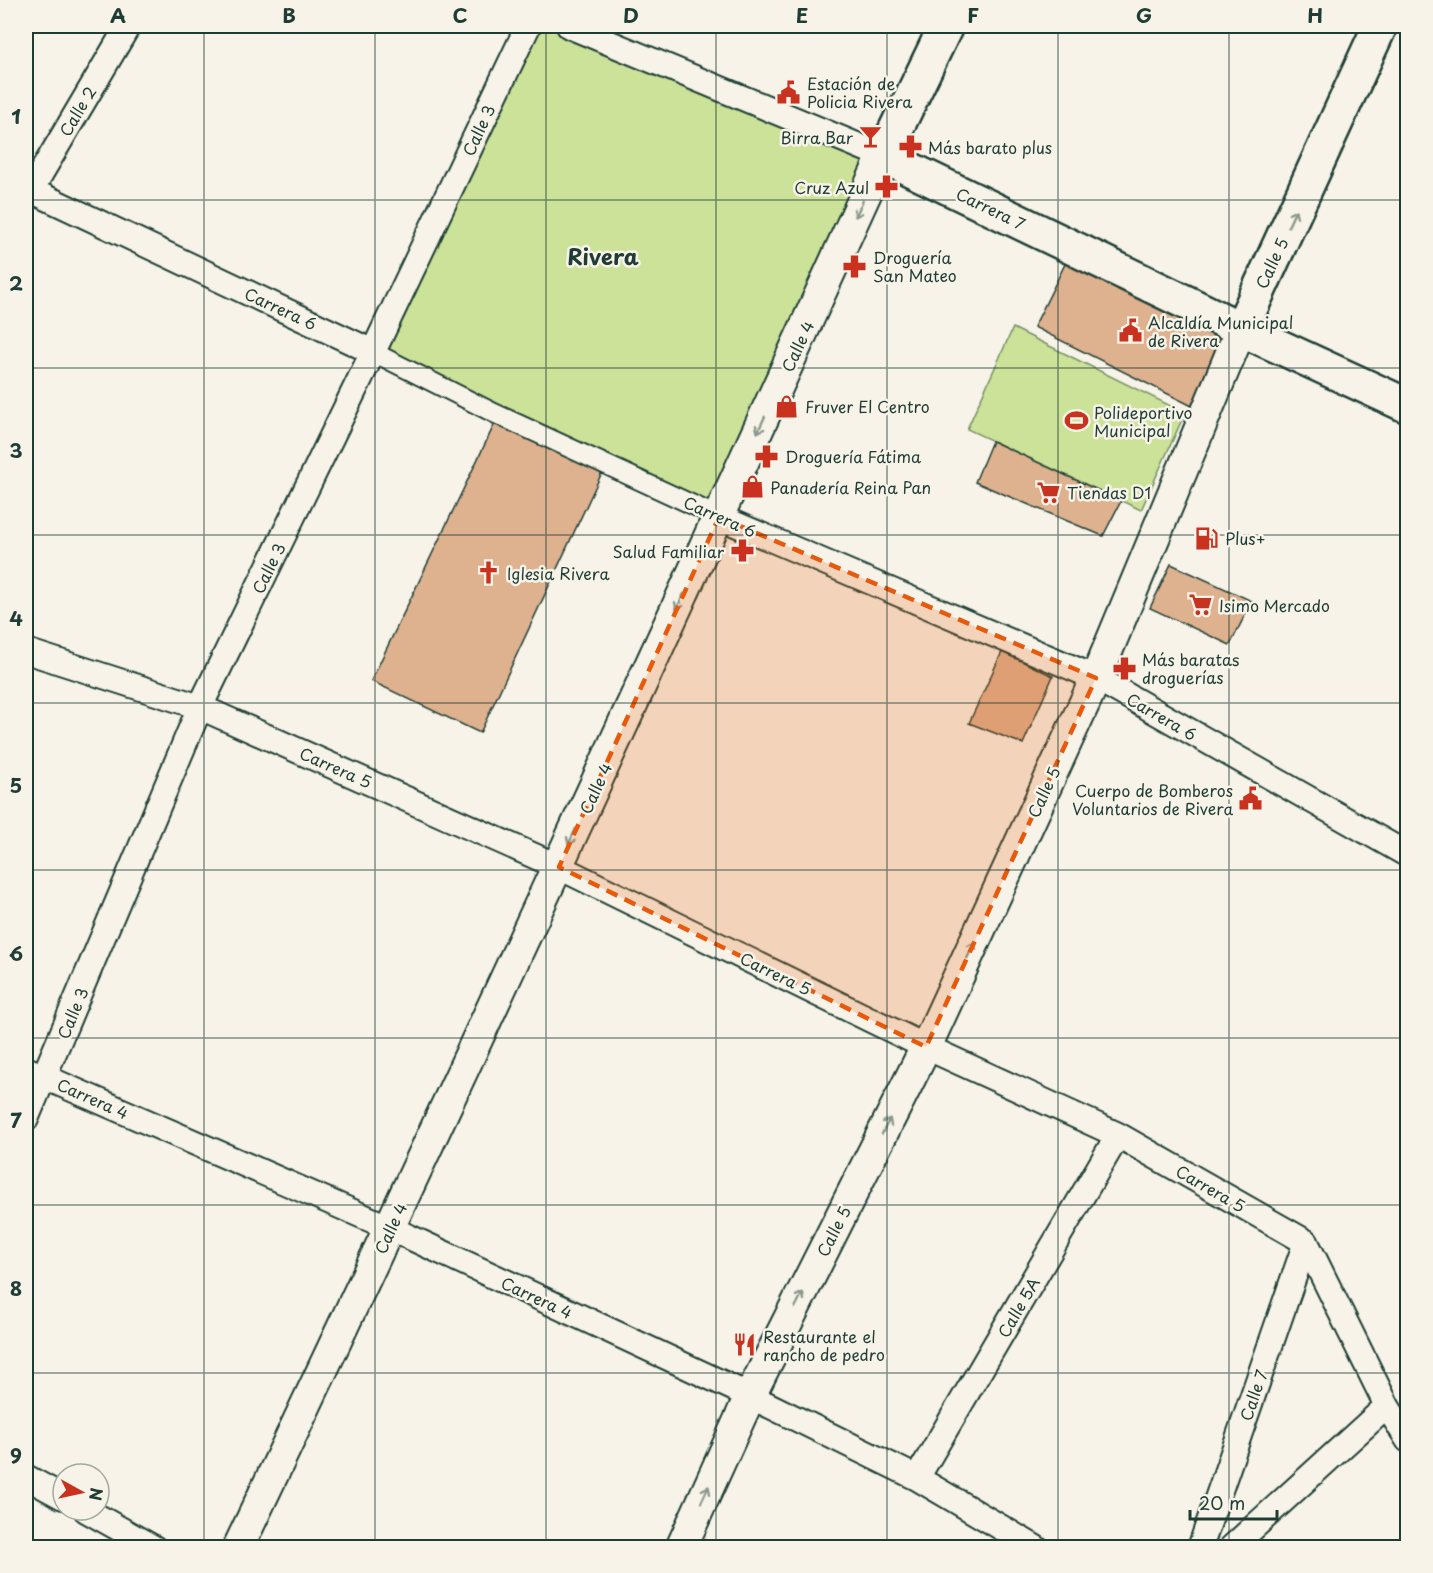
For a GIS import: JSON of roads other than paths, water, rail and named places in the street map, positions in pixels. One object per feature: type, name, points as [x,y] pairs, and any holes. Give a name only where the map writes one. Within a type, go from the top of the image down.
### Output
[{"type":"main road","name":"Calle 4","points":[[884,156],[946,26]]},
{"type":"main road","name":"Calle 5","points":[[1241,329],[1380,26]]},
{"type":"main road","name":"Carrera 7","points":[[884,156],[1241,329],[1407,406]]},
{"type":"street","name":"Calle 2","points":[[27,191],[128,26]]},
{"type":"street","name":"Calle 3","points":[[26,1119],[35,1073],[200,707],[374,352],[528,26]]},
{"type":"street","name":"Carrera 7","points":[[569,26],[884,156]]},
{"type":"street","name":"Calle 4","points":[[238,1548],[559,867],[884,156]]},
{"type":"street","name":"Carrera 6","points":[[27,191],[374,352],[494,412],[719,517],[1096,678],[1407,855]]},
{"type":"street","name":"Calle 5","points":[[681,1548],[750,1396],[926,1047],[1096,678],[1241,329]]},
{"type":"street","name":"Carrera 5","points":[[26,651],[200,707],[559,867],[926,1047],[1118,1135],[1306,1242]]},
{"type":"street","name":"Carrera 4","points":[[35,1073],[390,1228],[750,1396],[917,1478],[1036,1548]]},
{"type":"street","name":"Calle 5A","points":[[917,1478],[1118,1135]]},
{"type":"street","points":[[1306,1242],[1387,1406],[1407,1440]]},
{"type":"street","name":"Calle 7","points":[[1200,1548],[1306,1242]]},
{"type":"street","points":[[1231,1548],[1387,1406]]},
{"type":"street","points":[[26,1477],[51,1491]]},
{"type":"street","points":[[107,1522],[154,1548]]},
{"type":"place","name":"Estación de Policia Rivera","points":[[789,92]]},
{"type":"place","name":"Birra Bar","points":[[871,137]]},
{"type":"place","name":"Más barato plus","points":[[910,147]]},
{"type":"place","name":"Cruz Azul","points":[[887,187]]},
{"type":"place","name":"Droguería San Mateo","points":[[855,266]]},
{"type":"place","name":"Alcaldía Municipal de Rivera","points":[[1130,331]]},
{"type":"place","name":"Fruver El Centro","points":[[787,406]]},
{"type":"place","name":"Polideportivo Municipal","points":[[1076,421]]},
{"type":"place","name":"Droguería Fátima","points":[[767,456]]},
{"type":"place","name":"Panadería Reina Pan","points":[[752,487]]},
{"type":"place","name":"Tiendas D1","points":[[1049,492]]},
{"type":"place","name":"Plus+","points":[[1207,538]]},
{"type":"place","name":"Salud Familiar","points":[[742,551]]},
{"type":"place","name":"Iglesia Rivera","points":[[489,573]]},
{"type":"place","name":"Isimo Mercado","points":[[1201,605]]},
{"type":"place","name":"Más baratas droguerías","points":[[1124,668]]},
{"type":"place","name":"Cuerpo de Bomberos Voluntarios de Rivera","points":[[1251,799]]},
{"type":"place","name":"Restaurante el rancho de pedro","points":[[745,1345]]},
{"type":"district","name":"Rivera","points":[[603,255]]}]
